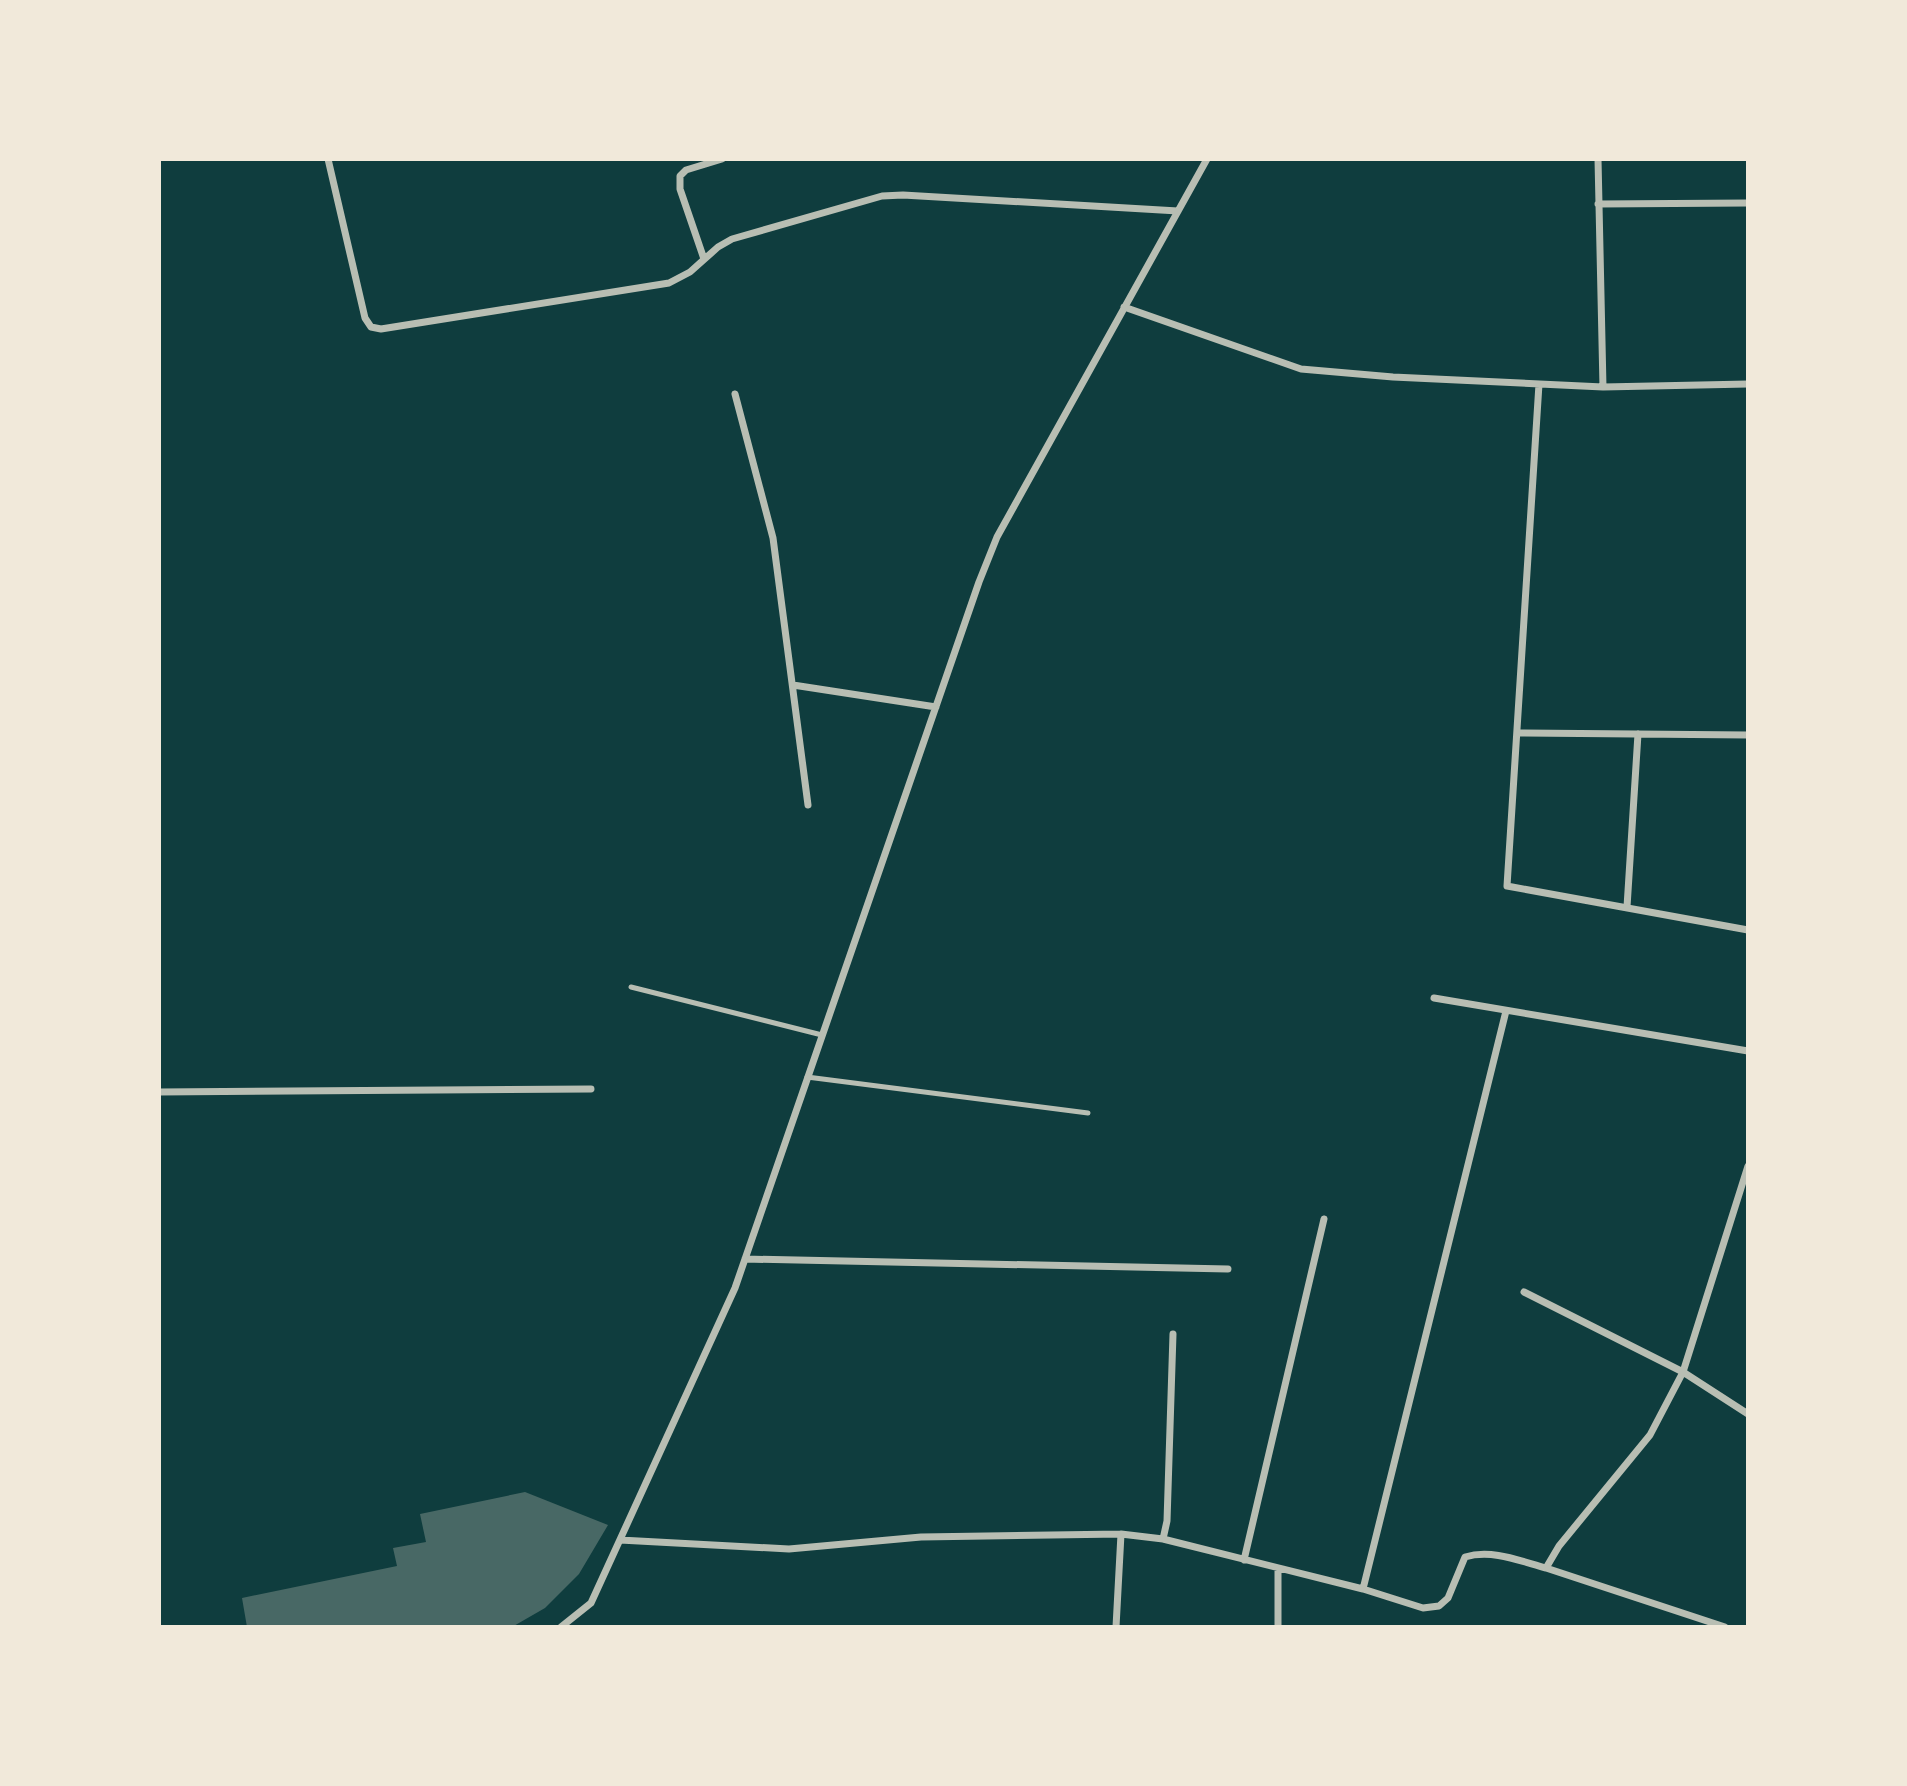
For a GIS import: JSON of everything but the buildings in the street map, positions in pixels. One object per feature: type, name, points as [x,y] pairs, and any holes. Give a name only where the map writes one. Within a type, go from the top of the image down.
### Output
[{"type":"street","points":[[328,159],[365,318],[371,327],[381,329],[669,283],[690,272],[718,247],[747,233],[882,197],[935,195],[1178,211]]},
{"type":"street","points":[[704,259],[680,189],[680,176],[686,170],[722,159]]},
{"type":"street","points":[[561,1627],[591,1603],[735,1288],[979,582],[998,537],[1207,159]]},
{"type":"street","points":[[1598,159],[1602,387]]},
{"type":"street","points":[[1598,204],[1748,203]]},
{"type":"street","points":[[1124,307],[1301,369],[1393,377],[1602,387],[1748,384]]},
{"type":"street","points":[[1539,384],[1507,886],[1748,930]]},
{"type":"street","points":[[734,394],[773,538],[808,805]]},
{"type":"street","points":[[793,685],[936,707]]},
{"type":"street","points":[[1518,733],[1748,735]]},
{"type":"street","points":[[1627,908],[1638,734]]},
{"type":"street","points":[[1434,998],[1748,1051]]},
{"type":"street","points":[[1363,1590],[1506,1011]]},
{"type":"street","points":[[159,1092],[591,1089]]},
{"type":"street","points":[[1546,1568],[1559,1546],[1650,1435],[1683,1372],[1748,1166]]},
{"type":"street","points":[[1244,1560],[1324,1219]]},
{"type":"street","points":[[745,1259],[1228,1269]]},
{"type":"street","points":[[1524,1292],[1683,1372],[1748,1415]]},
{"type":"street","points":[[1163,1539],[1167,1521],[1173,1334]]},
{"type":"street","points":[[620,1540],[789,1549],[921,1538],[1121,1534],[1163,1539],[1423,1608],[1439,1606],[1448,1598],[1465,1558],[1478,1554],[1494,1555],[1546,1568],[1725,1627]]},
{"type":"street","points":[[1116,1627],[1121,1534]]},
{"type":"street","points":[[1278,1569],[1278,1627]]},
{"type":"lane","points":[[631,987],[822,1035]]},
{"type":"lane","points":[[807,1077],[1088,1113]]}]
